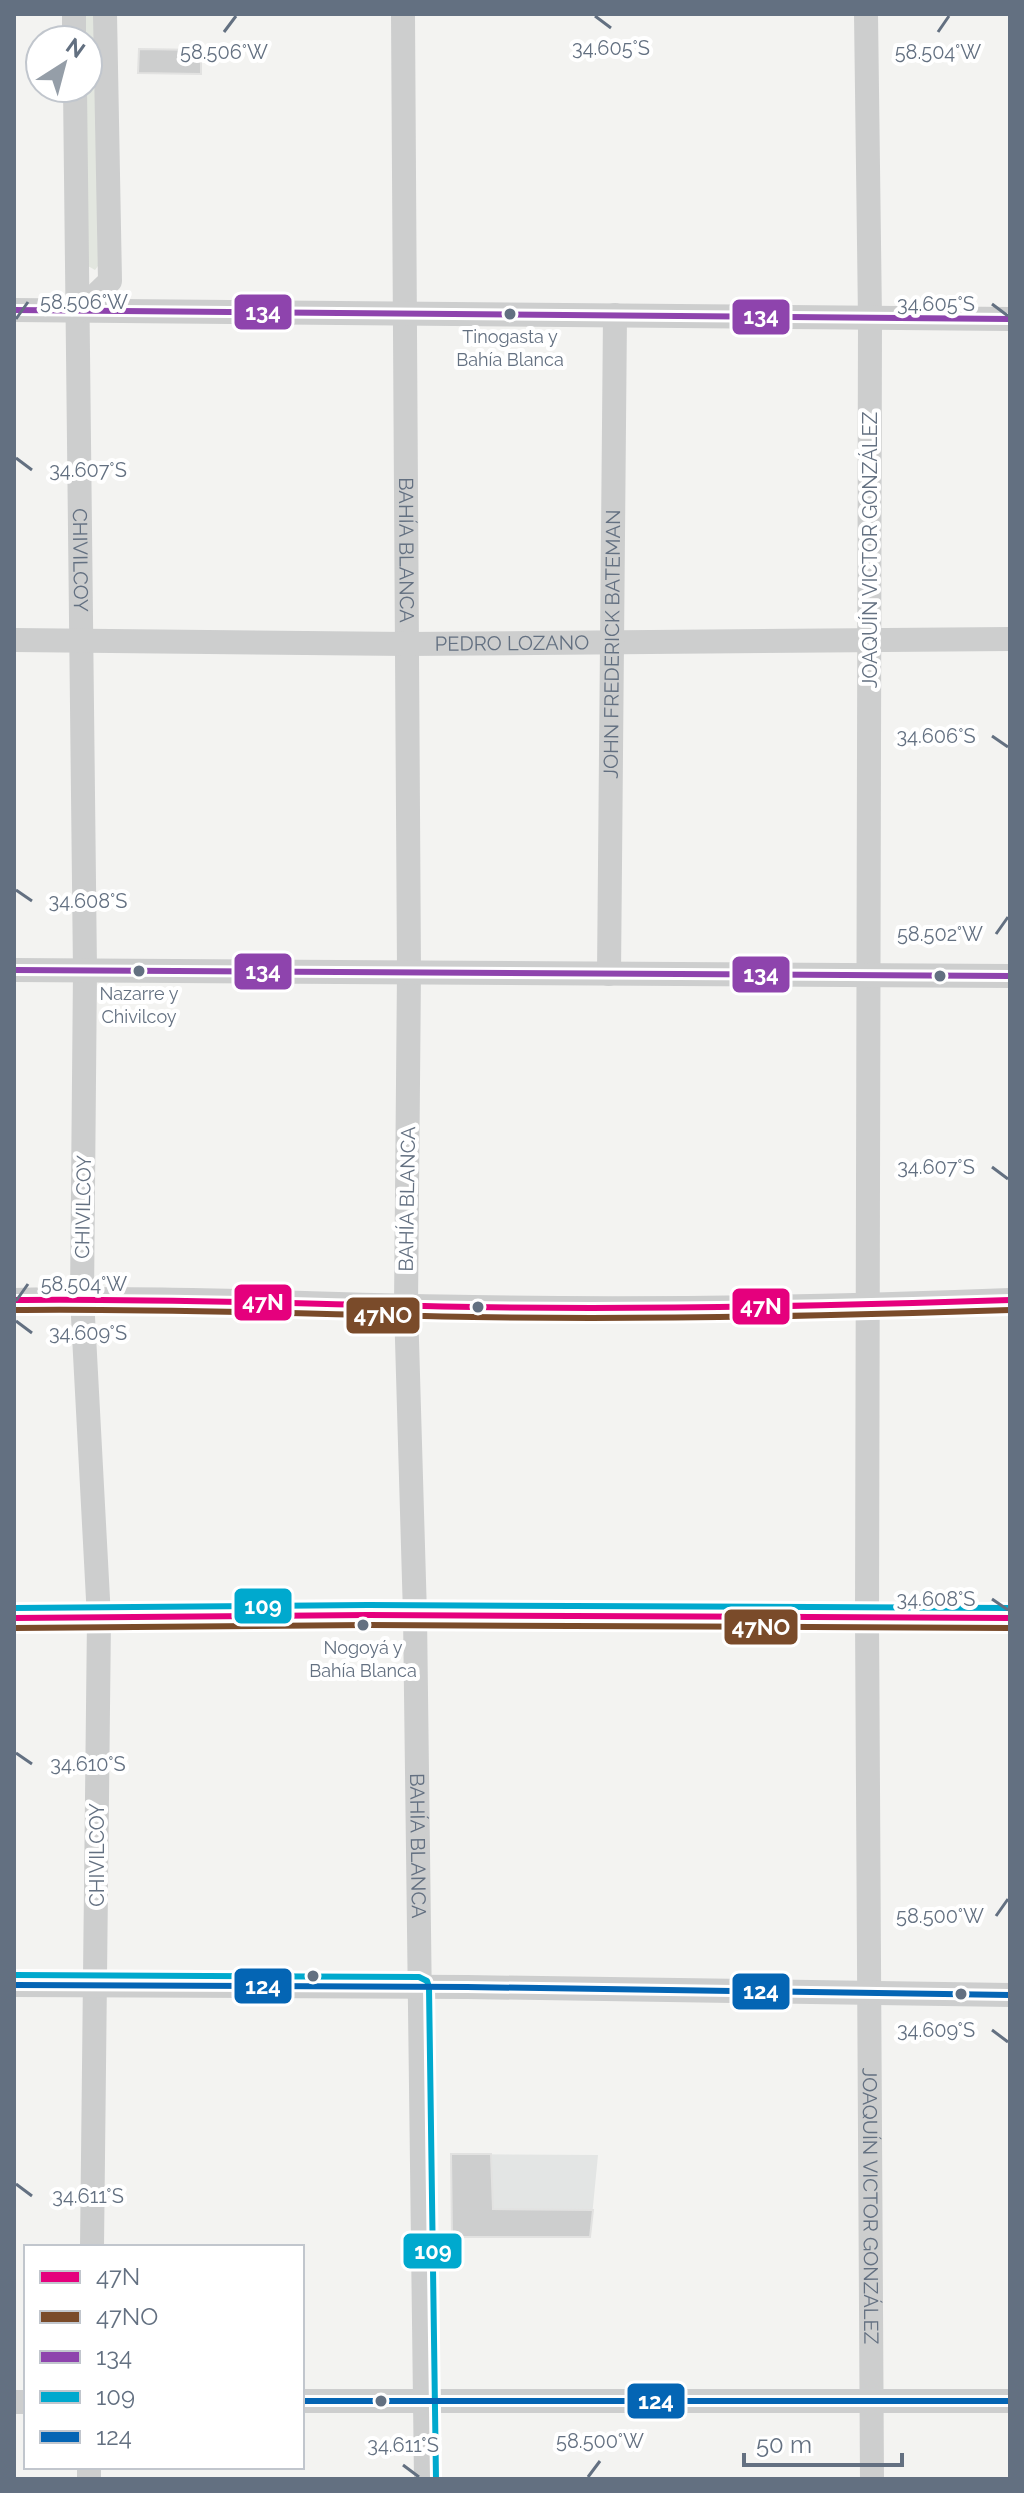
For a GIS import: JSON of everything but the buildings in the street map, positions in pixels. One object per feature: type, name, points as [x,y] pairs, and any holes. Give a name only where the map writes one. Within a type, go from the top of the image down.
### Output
[{"type":"street","points":[[79,311],[110,281],[105,14]]},
{"type":"street","name":"BAHÍA BLANCA","points":[[403,14],[409,971],[406,1306],[415,1615],[426,2479]]},
{"type":"street","name":"JOAQUÍN VICTOR GONZÁLEZ","points":[[866,14],[870,319],[867,1617],[872,2479]]},
{"type":"street","name":"CHIVILCOY","points":[[75,104],[85,971],[82,1298],[99,1618],[92,2245]]},
{"type":"street","points":[[14,310],[1010,319]]},
{"type":"street","name":"JOHN FREDERICK BATEMAN","points":[[609,974],[615,315]]},
{"type":"street","name":"PEDRO LOZANO","points":[[14,640],[612,644],[1010,639]]},
{"type":"street","points":[[14,970],[1010,976]]},
{"type":"street","points":[[14,1300],[82,1298],[406,1306],[868,1305],[1010,1300]]},
{"type":"street","points":[[14,1618],[415,1615],[1010,1618]]},
{"type":"street","points":[[14,1985],[870,1991],[1010,1995]]},
{"type":"street","points":[[304,2401],[1010,2401]]},
{"type":"shaded area","points":[[84,14],[96,14],[96,24],[84,24]]},
{"type":"shaded area","points":[[85,104],[97,104],[98,266],[95,270],[88,266]]},
{"type":"shaded area","points":[[451,2154],[598,2155],[590,2237],[452,2237]]},
{"type":"transit line","name":"134","points":[[14,310],[1010,319]]},
{"type":"transit line","name":"134","points":[[14,970],[1010,976]]},
{"type":"transit line","name":"47N","points":[[14,1300],[607,1308],[1010,1300]]},
{"type":"transit line","name":"47NO","points":[[14,1310],[607,1318],[1010,1310]]},
{"type":"transit line","name":"109","points":[[14,1608],[368,1605],[1010,1608]]},
{"type":"transit line","name":"47N","points":[[14,1618],[368,1615],[1010,1618]]},
{"type":"transit line","name":"47NO","points":[[14,1628],[368,1625],[1010,1628]]},
{"type":"transit line","name":"109","points":[[14,1975],[419,1977],[427,1981],[436,2479]]},
{"type":"transit line","name":"124","points":[[14,1985],[467,1987],[1010,1995]]},
{"type":"transit line","name":"124","points":[[304,2401],[1010,2401]]},
{"type":"place","name":"Tinogasta y Bahía Blanca","points":[[510,314]]},
{"type":"place","name":"Nazarre y Chivilcoy","points":[[139,971]]},
{"type":"place","name":"Nogoyá y Bahía Blanca","points":[[363,1625]]}]
